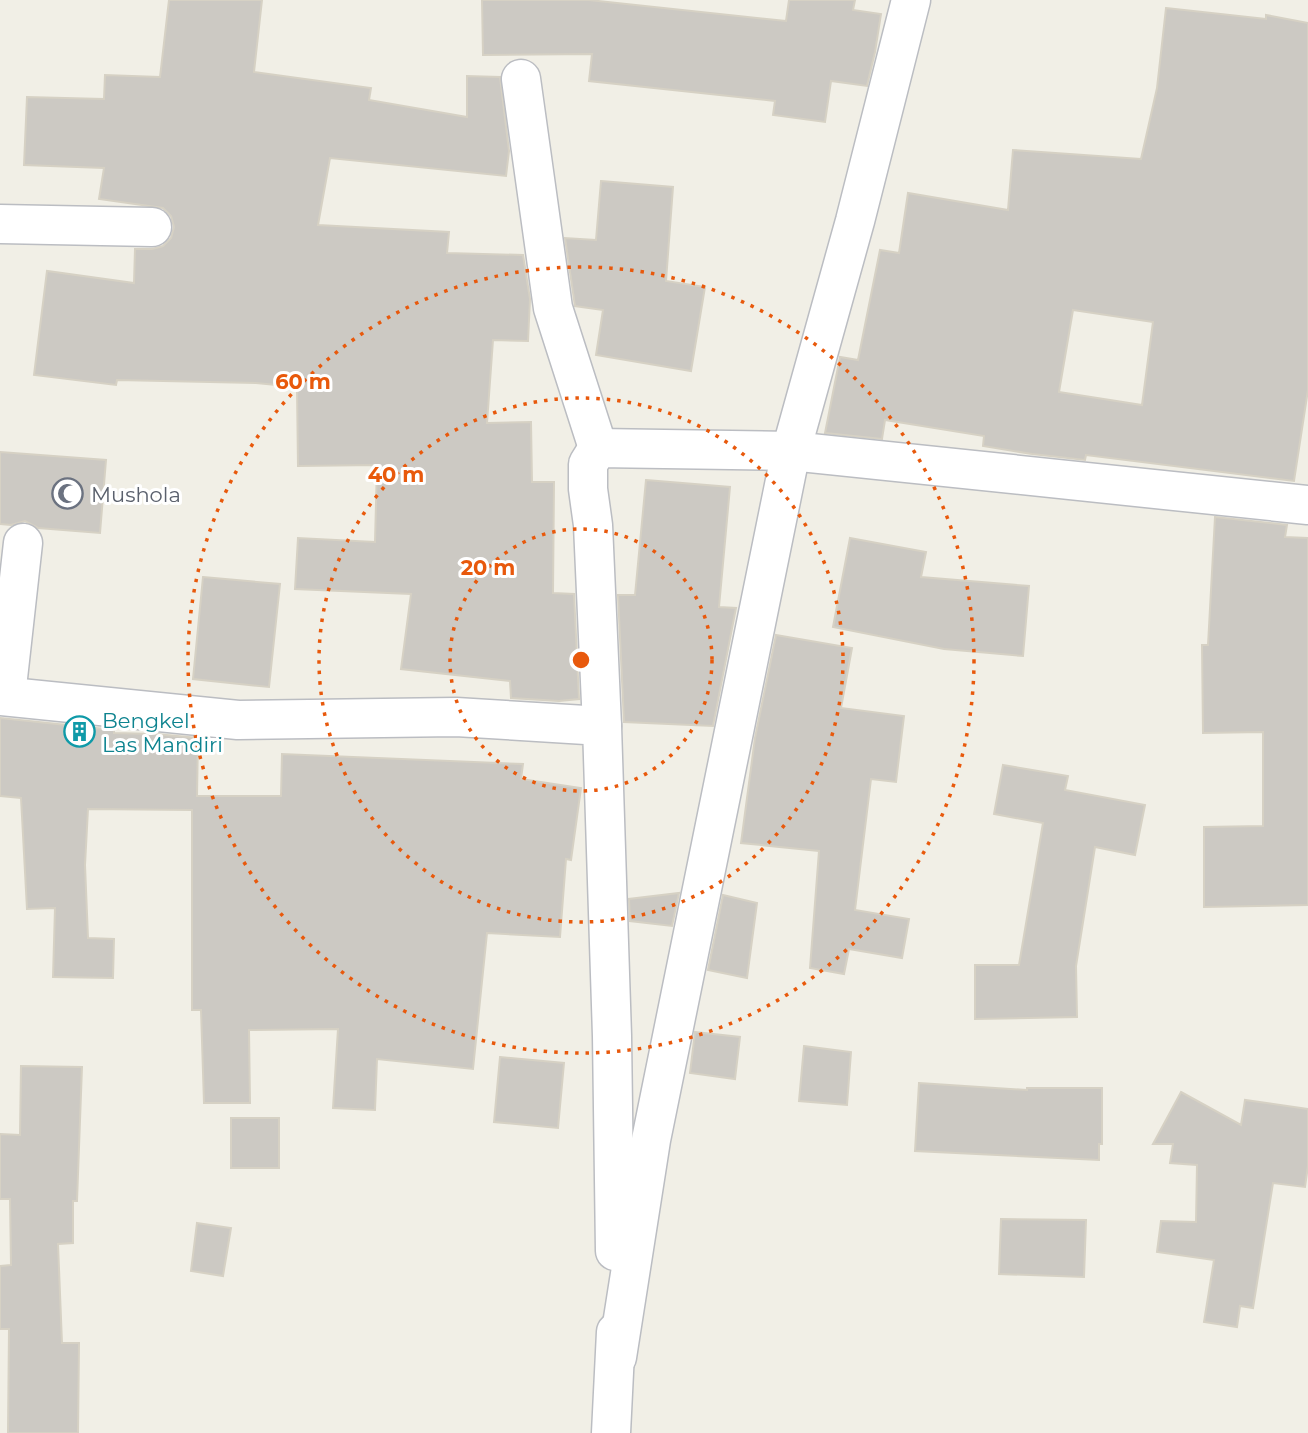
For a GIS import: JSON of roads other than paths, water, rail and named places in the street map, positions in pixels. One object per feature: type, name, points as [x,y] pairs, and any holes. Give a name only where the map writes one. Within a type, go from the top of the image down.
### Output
[{"type":"street","points":[[611,1433],[617,1357],[651,1140],[791,451],[855,221],[911,0]]},
{"type":"street","points":[[521,79],[553,308],[598,448],[589,464],[588,489],[593,525],[603,726],[612,1036],[617,1357]]},
{"type":"street","points":[[0,224],[152,227]]},
{"type":"street","points":[[598,448],[791,451],[1308,505]]},
{"type":"street","points":[[23,542],[3,696],[238,720],[456,717],[603,726]]},
{"type":"place","name":"Mushola","points":[[68,494]]},
{"type":"place","name":"Bengkel Las Mandiri","points":[[79,732]]}]
